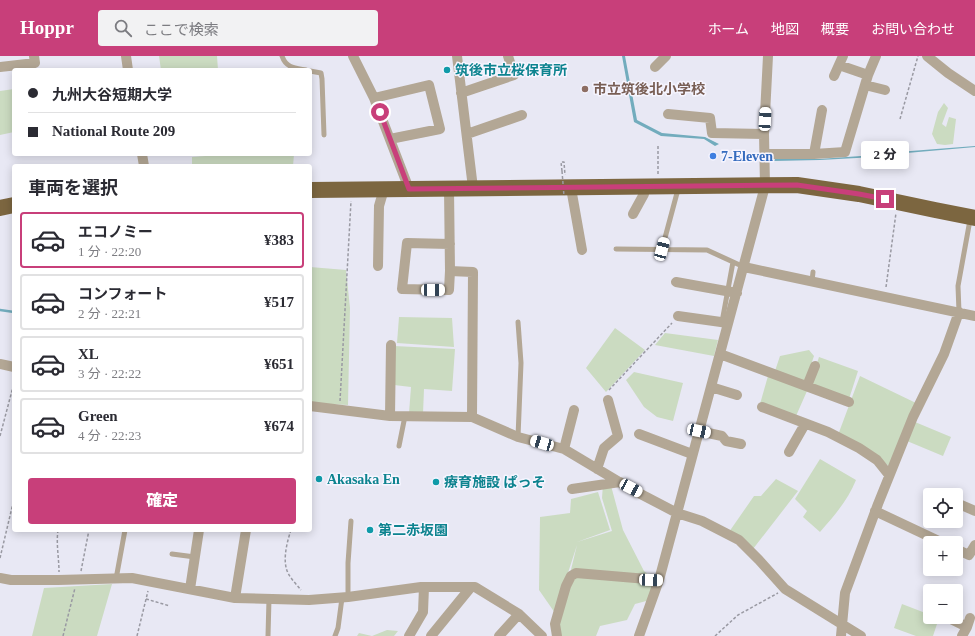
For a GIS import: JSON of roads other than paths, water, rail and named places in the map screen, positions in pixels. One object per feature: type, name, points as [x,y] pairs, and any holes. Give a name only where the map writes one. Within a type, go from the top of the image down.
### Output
[{"type":"highway","points":[[312,190],[567,186],[685,187],[797,185],[859,194],[973,217]]},
{"type":"highway","points":[[0,208],[12,205]]},
{"type":"street","points":[[0,67],[35,63],[34,56]]},
{"type":"street","points":[[126,56],[128,68]]},
{"type":"street","points":[[353,56],[374,98],[409,189]]},
{"type":"street","points":[[457,56],[473,188]]},
{"type":"street","points":[[461,93],[514,75],[508,56]]},
{"type":"street","points":[[655,67],[666,56]]},
{"type":"street","points":[[639,636],[660,580],[676,513],[720,354],[732,292],[744,267],[765,186],[764,134],[768,56]]},
{"type":"street","points":[[765,154],[814,154],[845,152],[876,56]]},
{"type":"street","points":[[927,56],[948,73],[975,91]]},
{"type":"street","points":[[834,76],[841,60],[867,80],[885,90]]},
{"type":"street","points":[[374,98],[429,85],[440,129],[390,139]]},
{"type":"street","points":[[814,154],[822,110]]},
{"type":"street","points":[[668,114],[710,118],[712,133],[764,134]]},
{"type":"street","points":[[467,134],[522,115]]},
{"type":"street","points":[[567,186],[582,250]]},
{"type":"street","points":[[449,188],[450,244],[450,271],[449,290],[402,289],[407,243],[450,244]]},
{"type":"street","points":[[378,266],[379,206],[384,189]]},
{"type":"street","points":[[633,214],[644,194]]},
{"type":"street","points":[[744,267],[812,277],[885,297],[975,316]]},
{"type":"street","points":[[450,271],[473,272],[472,417]]},
{"type":"street","points":[[676,282],[732,292]]},
{"type":"street","points":[[842,636],[845,593],[912,417],[944,354],[959,312]]},
{"type":"street","points":[[678,316],[725,322]]},
{"type":"street","points":[[390,416],[391,345]]},
{"type":"street","points":[[720,354],[850,402]]},
{"type":"street","points":[[0,364],[12,367]]},
{"type":"street","points":[[807,386],[815,366]]},
{"type":"street","points":[[711,387],[737,395]]},
{"type":"street","points":[[597,469],[604,448],[618,436],[608,400]]},
{"type":"street","points":[[312,406],[390,416],[472,417],[518,437],[564,449],[676,513],[702,521],[739,540],[785,589],[861,636]]},
{"type":"street","points":[[762,407],[828,432],[859,448],[877,460],[889,475]]},
{"type":"street","points":[[564,449],[574,410]]},
{"type":"street","points":[[789,452],[805,424]]},
{"type":"street","points":[[699,431],[722,436],[726,441],[741,444]]},
{"type":"street","points":[[639,434],[692,454]]},
{"type":"street","points":[[572,489],[620,482]]},
{"type":"street","points":[[963,506],[975,511]]},
{"type":"street","points":[[875,511],[928,536]]},
{"type":"street","points":[[190,589],[199,532]]},
{"type":"street","points":[[235,598],[246,532]]},
{"type":"street","points":[[963,553],[969,556],[975,545]]},
{"type":"street","points":[[557,636],[555,624],[566,586],[571,576],[576,573],[660,580]]},
{"type":"street","points":[[0,578],[12,580],[132,578],[235,598],[309,600],[424,587],[474,587],[519,614],[542,636]]},
{"type":"street","points":[[409,636],[422,612],[424,587]]},
{"type":"street","points":[[431,636],[471,587]]},
{"type":"street","points":[[499,636],[519,614]]},
{"type":"lane","points":[[282,56],[284,62],[290,67],[295,68]]},
{"type":"lane","points":[[312,71],[321,73],[324,135]]},
{"type":"lane","points":[[662,249],[677,193],[685,187]]},
{"type":"lane","points":[[959,312],[958,286],[973,217]]},
{"type":"lane","points":[[616,249],[707,250],[744,267]]},
{"type":"lane","points":[[732,292],[733,262]]},
{"type":"lane","points":[[518,322],[521,363],[518,437]]},
{"type":"lane","points":[[399,446],[405,416]]},
{"type":"lane","points":[[335,636],[345,597],[351,521]]},
{"type":"lane","points":[[116,579],[125,532]]},
{"type":"lane","points":[[172,554],[195,557]]},
{"type":"lane","points":[[268,599],[268,636]]},
{"type":"water","points":[[622,56],[625,56],[637,120],[662,133],[705,137],[719,144],[715,146],[704,139],[661,136],[634,122]]},
{"type":"water","points":[[975,147],[884,155],[885,153]]},
{"type":"water","points":[[875,155],[875,157],[774,161],[775,159],[819,159]]},
{"type":"waterway","points":[[872,156],[887,154]]},
{"type":"waterway","points":[[0,310],[12,312]]},
{"type":"place","name":"筑後市立桜保育所","points":[[447,70]]},
{"type":"place","name":"市立筑後北小学校","points":[[585,89]]},
{"type":"place","name":"7-Eleven","points":[[713,156]]},
{"type":"place","name":"Akasaka En","points":[[319,479]]},
{"type":"place","name":"療育施設 ぱっそ","points":[[436,482]]},
{"type":"place","name":"第二赤坂園","points":[[370,530]]}]
